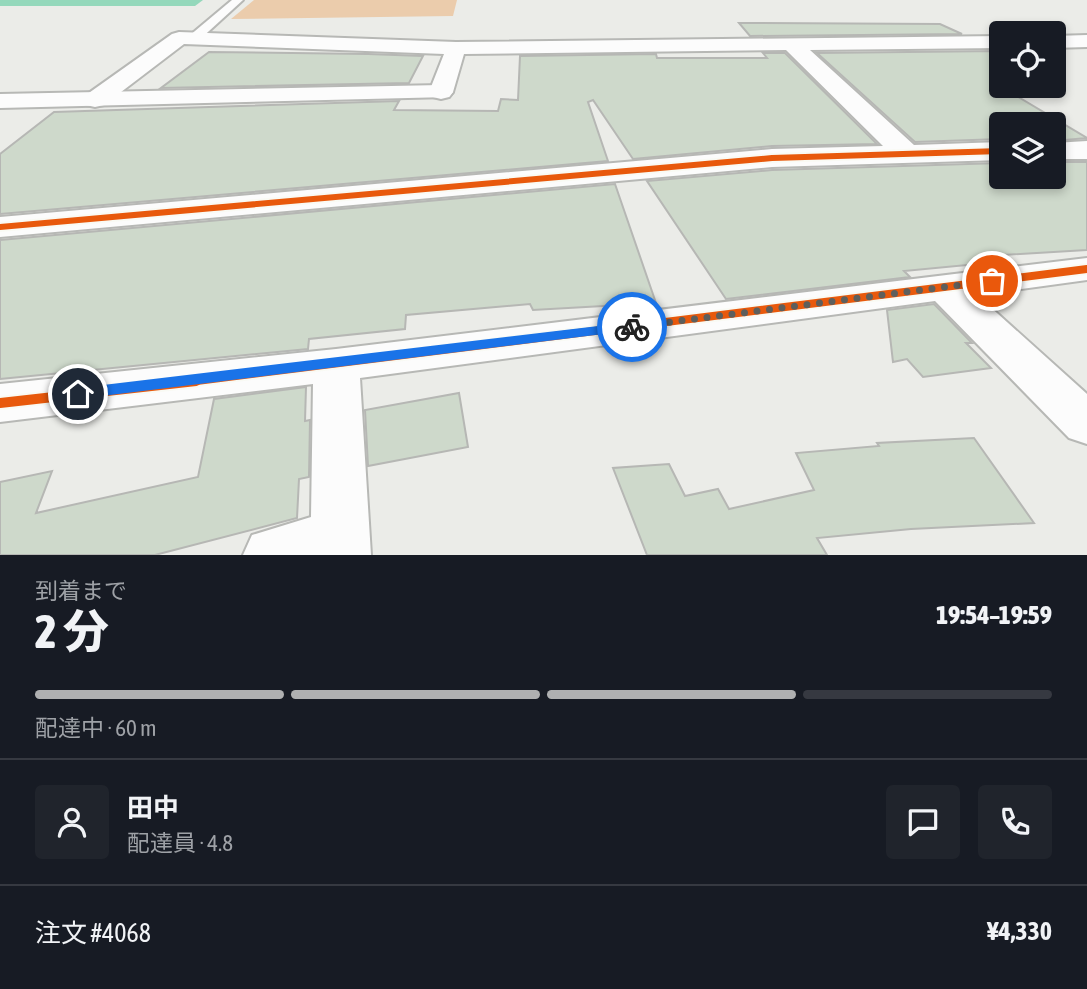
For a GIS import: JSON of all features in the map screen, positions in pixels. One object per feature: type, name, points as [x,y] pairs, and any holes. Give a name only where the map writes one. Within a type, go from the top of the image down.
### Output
[{"type":"street","points":[[95,100],[179,38],[456,48],[989,42]]},
{"type":"street","points":[[1066,42],[1087,41]]},
{"type":"street","points":[[792,45],[905,152]]},
{"type":"street","points":[[0,101],[441,92],[456,48]]},
{"type":"street","points":[[1066,151],[1087,150]]},
{"type":"street","points":[[0,227],[772,158],[989,151]]},
{"type":"street","points":[[0,403],[336,365],[1087,270]]},
{"type":"street","points":[[944,287],[1087,424]]},
{"type":"street","points":[[273,555],[340,546],[336,365]]},
{"type":"lane","points":[[193,39],[238,0]]},
{"type":"shaded area","points":[[0,0],[203,0],[195,6],[0,6]]},
{"type":"shaded area","points":[[254,0],[457,0],[453,16],[231,19]]},
{"type":"building","points":[[739,23],[940,24],[962,34],[750,36]]},
{"type":"building","points":[[989,51],[989,98],[1020,98],[1043,112],[989,112],[989,139],[915,142],[817,53]]},
{"type":"building","points":[[209,52],[423,56],[409,83],[161,88]]},
{"type":"building","points":[[763,53],[785,53],[877,144],[772,146],[633,159],[593,100],[588,102],[608,161],[0,214],[0,154],[54,112],[399,101],[394,110],[498,111],[501,99],[518,100],[520,56],[656,54],[657,58],[767,58]]},
{"type":"building","points":[[1066,125],[1087,138],[1066,140]]},
{"type":"building","points":[[1066,162],[1087,162],[1087,250],[1002,255],[1009,261],[904,271],[910,277],[726,299],[647,181],[772,170],[989,163],[989,189],[1066,189]]},
{"type":"building","points":[[615,184],[656,303],[533,310],[530,304],[406,315],[405,329],[309,339],[308,349],[0,379],[0,240]]},
{"type":"building","points":[[934,304],[972,343],[966,343],[991,368],[923,377],[907,359],[893,362],[887,310]]},
{"type":"building","points":[[306,387],[305,421],[310,420],[309,477],[299,479],[297,518],[155,555],[0,555],[0,482],[52,471],[36,513],[198,477],[214,399]]},
{"type":"building","points":[[459,393],[468,447],[368,466],[365,410]]},
{"type":"building","points":[[974,438],[1034,523],[911,529],[817,538],[827,555],[647,555],[613,468],[669,464],[685,496],[718,489],[729,509],[814,490],[796,453],[879,446],[877,443]]},
{"type":"cycle path","points":[[0,227],[772,158],[989,151]]},
{"type":"cycle path","points":[[0,403],[336,365],[1087,269]]},
{"type":"way so far","points":[[632,327],[992,281]]},
{"type":"route","points":[[78,394],[336,365],[632,327]]}]
